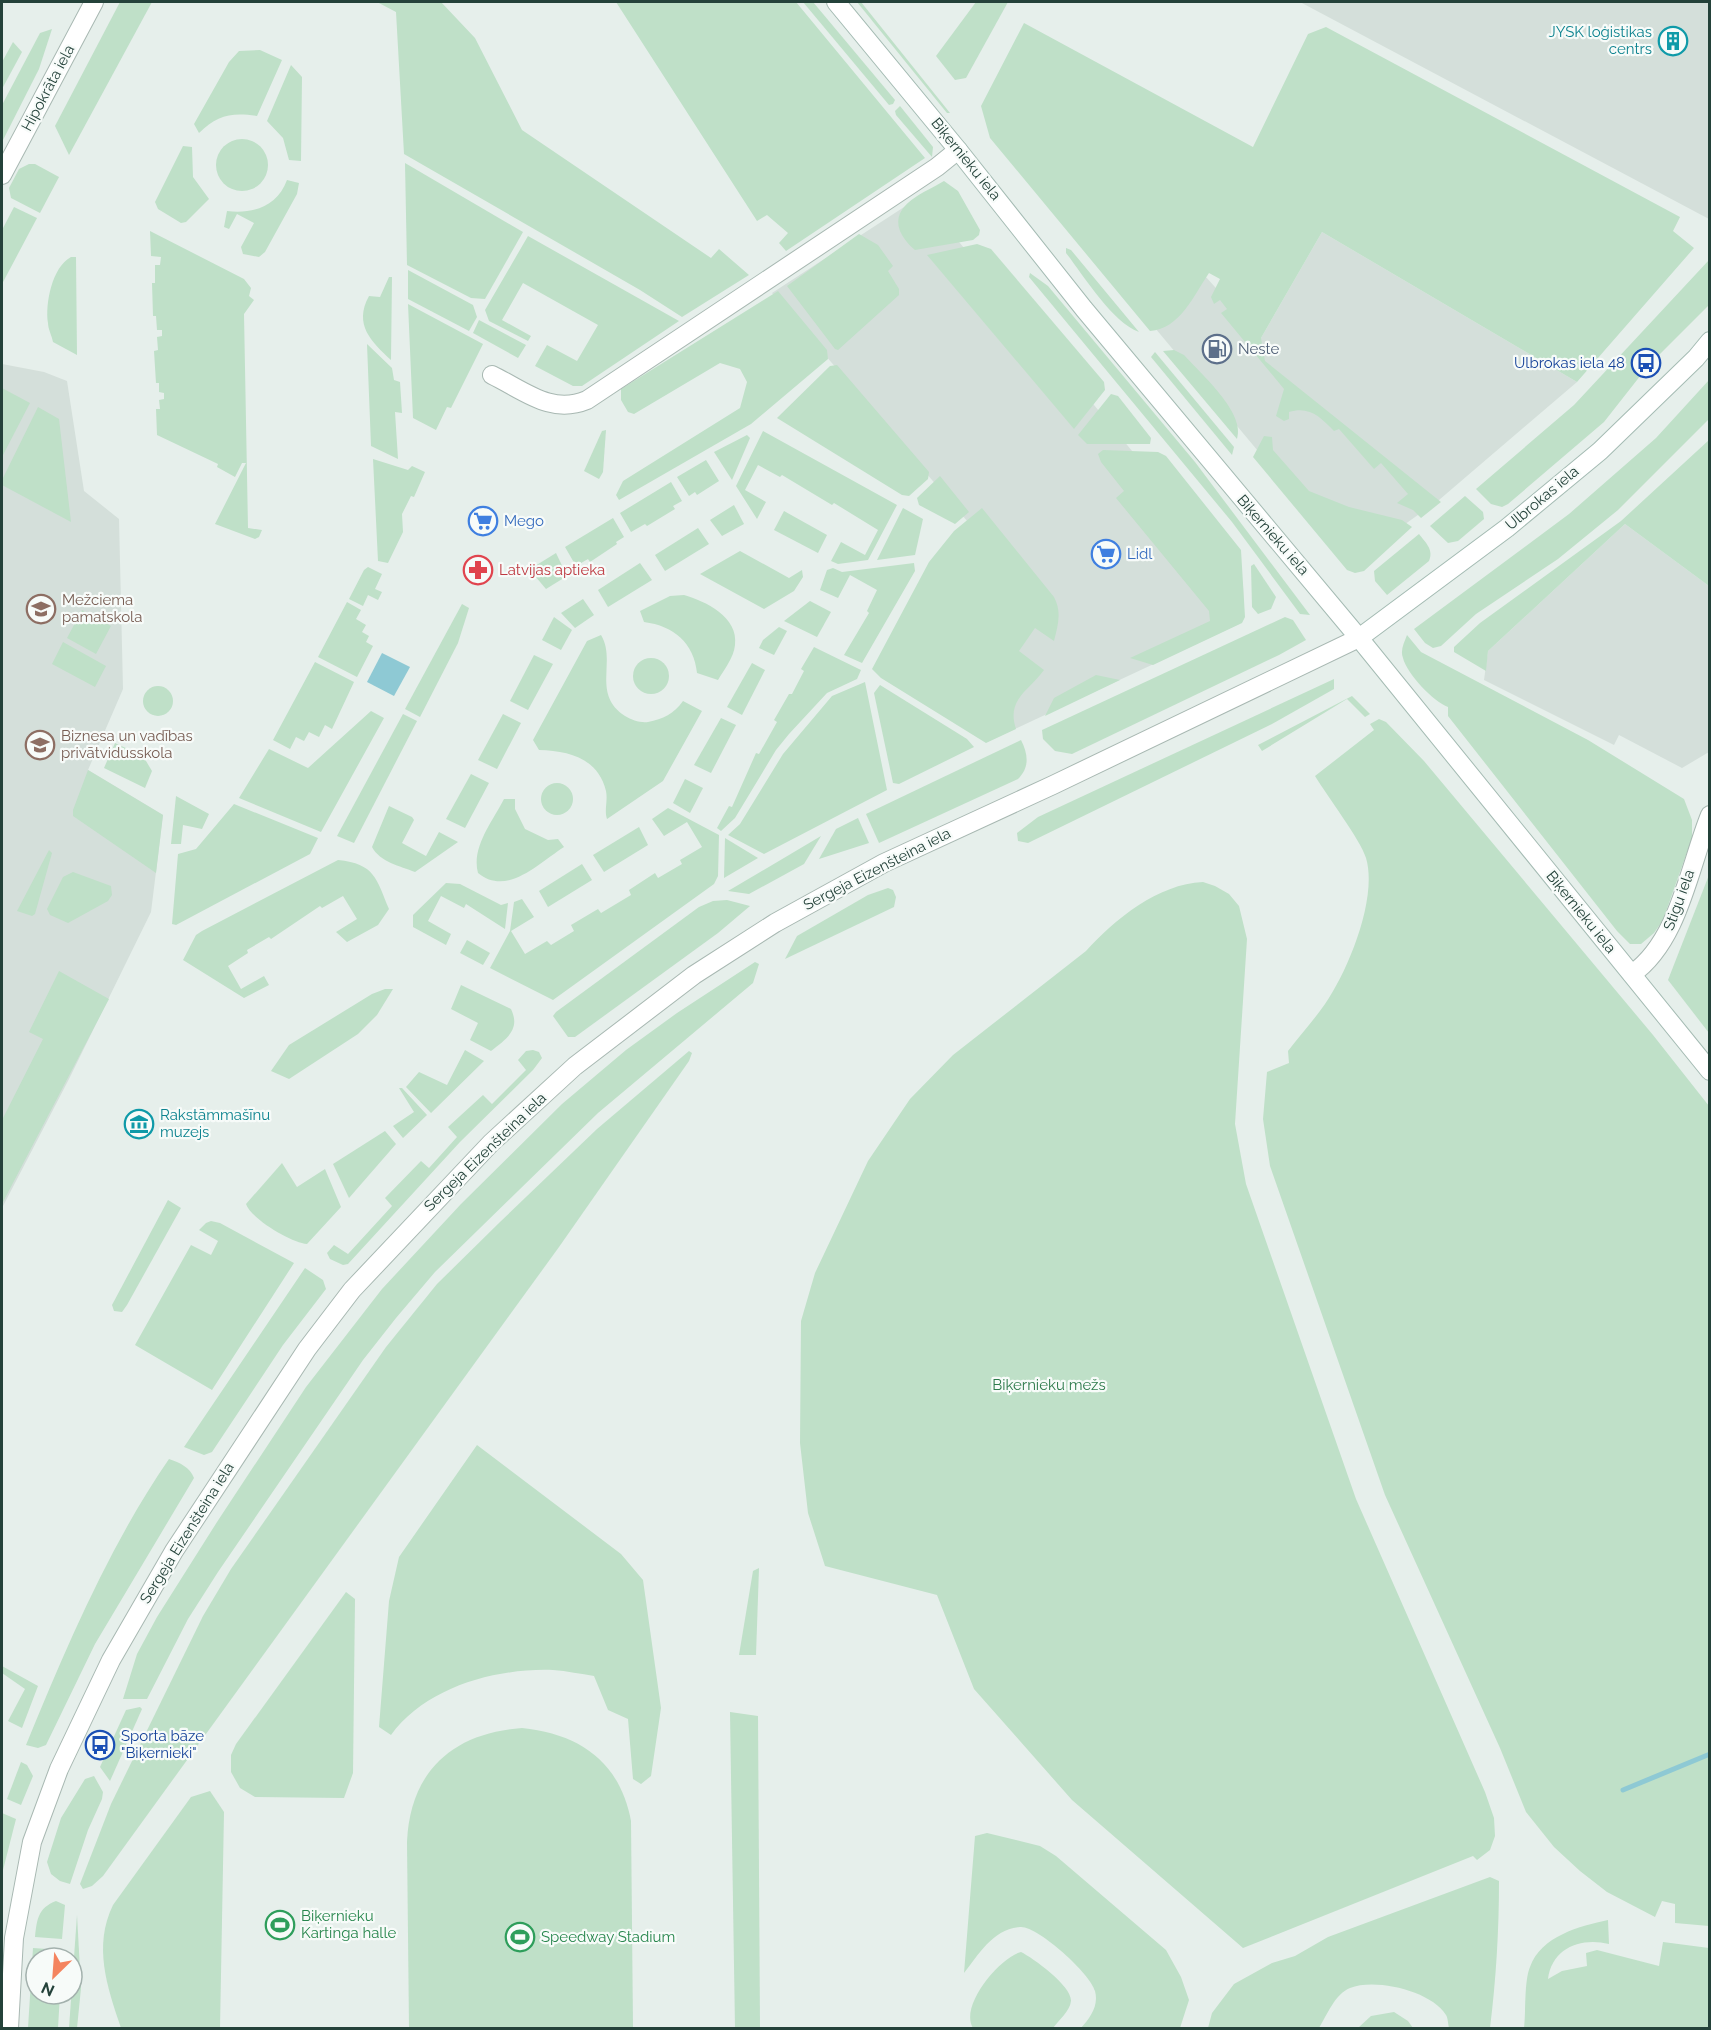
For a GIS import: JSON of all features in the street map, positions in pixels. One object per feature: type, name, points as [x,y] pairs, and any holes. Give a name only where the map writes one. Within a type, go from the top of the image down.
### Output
[{"type":"street","name":"Hipokrāta iela","points":[[2,175],[94,2]]},
{"type":"street","name":"Biķernieku iela","points":[[836,2],[1091,317],[1359,638],[1710,1071]]},
{"type":"street","points":[[492,375],[555,407],[572,406],[586,400],[937,167],[958,150]]},
{"type":"street","name":"Ulbrokas iela","points":[[1359,638],[1507,528],[1600,451],[1696,358],[1710,341]]},
{"type":"street","name":"Sergeja Eizenšteina iela","points":[[9,2028],[14,1938],[32,1842],[59,1769],[111,1660],[174,1551],[307,1349],[359,1282],[491,1143],[575,1066],[694,975],[775,922],[884,863],[1053,785],[1359,638]]},
{"type":"street","name":"Stigu iela","points":[[1632,974],[1653,957],[1669,931],[1710,815]]},
{"type":"shaded area","points":[[1300,2],[1709,2],[1709,219]]},
{"type":"shaded area","points":[[921,196],[1243,585],[1244,615],[1239,624],[987,742],[966,720],[1039,605],[772,293]]},
{"type":"shaded area","points":[[1322,232],[1577,382],[1439,500],[1401,527],[1304,506],[1150,322],[1196,266],[1261,338]]},
{"type":"shaded area","points":[[2,364],[44,372],[67,381],[84,491],[119,519],[123,689],[88,770],[163,815],[151,912],[69,1079],[2,1208]]},
{"type":"shaded area","points":[[1625,524],[1709,586],[1709,752],[1682,768],[1619,735],[1614,745],[1484,680],[1488,651]]},
{"type":"green space","points":[[120,2],[152,2],[69,155],[55,126]]},
{"type":"green space","points":[[377,2],[441,2],[475,38],[522,130],[711,258],[719,249],[749,275],[682,317],[640,290],[404,154],[396,12]]},
{"type":"green space","points":[[616,2],[796,2],[925,158],[786,251],[779,243],[788,233],[767,215],[757,221]]},
{"type":"green space","points":[[803,2],[813,2],[895,100],[893,104],[889,105]]},
{"type":"green space","points":[[857,2],[861,2],[950,113],[947,113]]},
{"type":"green space","points":[[976,2],[1008,2],[966,78],[955,80],[936,56]]},
{"type":"green space","points":[[1024,23],[1253,147],[1308,34],[1326,27],[1680,217],[1673,231],[1694,248],[1577,382],[1322,232],[1261,338],[1265,361],[1441,502],[1421,518],[1413,510],[1397,503],[1408,494],[1381,463],[1374,469],[1339,429],[1334,431],[1319,417],[1303,410],[1289,412],[1289,419],[1284,421],[1276,416],[1284,389],[1221,313],[1227,309],[1220,300],[1214,304],[1211,297],[1220,279],[1209,273],[1178,318],[1161,329],[1150,331],[990,138],[981,106]]},
{"type":"green space","points":[[52,29],[39,69],[2,142],[2,105],[40,33]]},
{"type":"green space","points":[[13,42],[22,52],[2,89],[2,62]]},
{"type":"green space","points":[[260,50],[282,60],[257,116],[240,114],[225,116],[212,122],[199,133],[194,124],[229,62],[239,51]]},
{"type":"green space","points":[[291,65],[302,77],[301,161],[289,160],[283,138],[267,121]]},
{"type":"green space","points":[[900,106],[933,147],[932,157],[896,115],[895,111]]},
{"type":"green space","points":[[237,139],[247,139],[257,143],[264,150],[268,165],[264,180],[257,187],[247,191],[237,191],[227,187],[220,180],[216,170],[216,160],[220,150],[227,143]]},
{"type":"green space","points":[[183,146],[192,147],[193,177],[209,199],[186,222],[181,223],[158,209],[155,202]]},
{"type":"green space","points":[[405,163],[523,232],[485,299],[471,298],[407,265]]},
{"type":"green space","points":[[35,164],[59,177],[40,213],[11,198],[9,188],[19,169]]},
{"type":"green space","points":[[287,180],[299,183],[297,194],[265,252],[259,257],[243,254],[241,247],[254,223],[237,214],[229,229],[224,227],[227,211],[255,210],[263,207],[277,197]]},
{"type":"green space","points":[[944,181],[958,191],[980,230],[979,235],[973,240],[915,250],[900,231],[898,222],[900,213],[912,200]]},
{"type":"green space","points":[[14,207],[37,218],[2,284],[2,230]]},
{"type":"green space","points":[[150,231],[244,279],[251,288],[249,296],[254,300],[244,314],[248,528],[262,530],[259,537],[255,539],[215,524],[246,463],[242,463],[235,477],[217,467],[218,464],[157,435],[156,409],[160,409],[159,400],[164,399],[164,393],[159,392],[159,383],[156,383],[154,351],[158,350],[157,337],[162,336],[162,330],[157,330],[156,316],[153,316],[152,283],[155,283],[155,265],[160,265],[161,257],[151,256]]},
{"type":"green space","points":[[859,234],[878,245],[893,266],[888,271],[899,289],[899,295],[838,350],[787,286]]},
{"type":"green space","points":[[528,236],[679,321],[582,386],[573,386],[535,366],[547,345],[577,361],[598,325],[523,283],[502,320],[531,336],[528,341],[489,321],[485,310]]},
{"type":"green space","points":[[977,244],[991,249],[1104,382],[1105,390],[1074,429],[927,255]]},
{"type":"green space","points":[[1066,248],[1071,250],[1139,332],[1129,327],[1109,309],[1066,253]]},
{"type":"green space","points":[[71,257],[76,257],[77,355],[53,342],[47,315],[49,296],[55,277],[64,262]]},
{"type":"green space","points":[[1709,260],[1709,305],[1648,366],[1604,422],[1508,504],[1502,507],[1491,504],[1476,489],[1574,405]]},
{"type":"green space","points":[[408,270],[473,305],[477,317],[469,331],[408,299]]},
{"type":"green space","points":[[1030,273],[1048,286],[1195,462],[1310,615],[1300,614],[1232,522],[1029,277]]},
{"type":"green space","points":[[389,277],[392,277],[391,360],[371,339],[363,316],[369,296],[380,297]]},
{"type":"green space","points":[[778,291],[827,350],[828,359],[751,424],[619,500],[616,495],[623,481],[740,408],[747,382],[740,369],[720,363],[634,414],[628,412],[621,400],[621,389]]},
{"type":"green space","points":[[408,304],[483,344],[451,408],[447,407],[436,430],[413,418]]},
{"type":"green space","points":[[479,320],[526,345],[518,358],[473,333]]},
{"type":"green space","points":[[367,344],[392,368],[394,380],[400,382],[402,413],[395,412],[398,459],[371,446]]},
{"type":"green space","points":[[1174,350],[1184,355],[1229,406],[1238,429],[1237,439],[1163,351]]},
{"type":"green space","points":[[1155,352],[1234,447],[1232,455],[1151,357]]},
{"type":"green space","points":[[837,365],[929,472],[928,479],[909,496],[902,495],[777,418],[830,366]]},
{"type":"green space","points":[[1709,380],[1709,419],[1618,510],[1558,559],[1476,614],[1441,646],[1433,648],[1425,643],[1414,629],[1569,514],[1656,438]]},
{"type":"green space","points":[[2,388],[30,403],[2,457]]},
{"type":"green space","points":[[1111,394],[1118,396],[1151,438],[1150,444],[1087,444],[1078,435]]},
{"type":"green space","points":[[38,407],[59,419],[71,522],[2,485],[2,480]]},
{"type":"green space","points":[[606,430],[603,472],[599,479],[584,471],[602,431]]},
{"type":"green space","points":[[763,431],[897,505],[868,560],[838,564],[831,561],[841,542],[865,555],[878,530],[834,503],[832,505],[782,475],[780,477],[758,465],[745,490],[766,502],[757,519],[736,486]]},
{"type":"green space","points":[[747,435],[750,438],[732,480],[714,452]]},
{"type":"green space","points":[[1264,436],[1272,437],[1273,450],[1309,491],[1349,507],[1402,520],[1412,527],[1364,571],[1355,573],[1347,570],[1253,457]]},
{"type":"green space","points":[[1709,440],[1709,586],[1625,524],[1488,651],[1486,671],[1454,652],[1454,647],[1480,623],[1621,521]]},
{"type":"green space","points":[[1103,450],[1158,452],[1166,456],[1241,550],[1245,617],[1242,623],[1153,665],[1130,658],[1210,621],[1209,611],[1116,498],[1124,491],[1101,462],[1098,454]]},
{"type":"green space","points":[[373,459],[408,470],[412,466],[425,472],[414,497],[411,496],[402,514],[403,532],[388,563],[378,561]]},
{"type":"green space","points":[[706,460],[719,481],[697,495],[695,492],[689,496],[677,477]]},
{"type":"green space","points":[[940,476],[969,512],[955,524],[919,505],[917,498]]},
{"type":"green space","points":[[671,482],[682,501],[673,506],[675,509],[647,526],[645,524],[631,532],[620,513]]},
{"type":"green space","points":[[1465,496],[1483,512],[1484,519],[1458,541],[1448,543],[1430,526]]},
{"type":"green space","points":[[734,505],[744,524],[722,536],[710,520]]},
{"type":"green space","points":[[903,508],[923,519],[915,555],[877,560]]},
{"type":"green space","points":[[982,508],[1054,597],[1059,613],[1054,641],[1035,628],[1019,651],[1044,670],[1017,703],[1014,710],[1016,729],[986,743],[881,678],[872,669],[929,562],[954,531]]},
{"type":"green space","points":[[784,511],[827,535],[818,553],[774,530]]},
{"type":"green space","points":[[613,518],[624,537],[590,562],[588,559],[576,566],[565,547]]},
{"type":"green space","points":[[698,528],[709,544],[665,571],[655,555]]},
{"type":"green space","points":[[1419,534],[1430,550],[1429,561],[1387,595],[1375,581],[1374,571]]},
{"type":"green space","points":[[740,551],[789,578],[802,570],[803,577],[794,591],[764,609],[700,574]]},
{"type":"green space","points":[[556,553],[567,576],[546,589],[535,576],[535,566]]},
{"type":"green space","points":[[640,563],[652,580],[608,607],[598,590]]},
{"type":"green space","points":[[914,563],[915,571],[862,663],[844,655],[869,613],[867,611],[877,590],[850,575],[838,598],[820,590],[827,570],[833,568],[842,572]]},
{"type":"green space","points":[[1254,564],[1276,597],[1271,609],[1258,614],[1252,607],[1251,566]]},
{"type":"green space","points":[[368,567],[382,574],[375,589],[382,592],[378,600],[368,595],[363,606],[349,599],[364,570]]},
{"type":"green space","points":[[684,595],[710,606],[726,618],[732,626],[735,635],[733,654],[718,680],[697,673],[692,653],[681,638],[665,627],[644,622],[640,611],[670,596]]},
{"type":"green space","points":[[583,599],[594,615],[575,628],[561,613]]},
{"type":"green space","points":[[810,601],[831,612],[817,637],[784,621]]},
{"type":"green space","points":[[347,602],[361,610],[356,619],[366,625],[362,632],[369,636],[366,642],[373,646],[357,677],[318,657]]},
{"type":"green space","points":[[462,604],[469,608],[458,643],[420,717],[405,709]]},
{"type":"green space","points":[[82,610],[111,626],[96,654],[67,638]]},
{"type":"green space","points":[[554,617],[572,630],[561,650],[542,640]]},
{"type":"green space","points":[[1285,617],[1293,620],[1306,640],[1279,655],[1072,754],[1055,751],[1043,739],[1042,730]]},
{"type":"green space","points":[[779,627],[787,631],[774,655],[759,648],[763,640]]},
{"type":"green space","points":[[601,635],[607,656],[609,698],[625,716],[639,722],[653,721],[672,713],[683,701],[702,711],[663,781],[607,819],[606,791],[596,771],[581,758],[561,752],[539,750],[533,740],[587,641]]},
{"type":"green space","points":[[1407,635],[1421,652],[1588,740],[1684,799],[1692,820],[1692,838],[1663,920],[1654,933],[1641,944],[1630,944],[1617,931],[1448,716],[1448,707],[1415,679],[1402,655]]},
{"type":"green space","points":[[63,642],[106,666],[95,687],[52,664]]},
{"type":"green space","points":[[814,647],[861,670],[857,679],[827,693],[789,734],[776,750],[735,818],[721,831],[717,828],[729,806],[732,807],[756,753],[759,754],[777,722],[774,720],[789,694],[792,694],[804,671],[801,669]]},
{"type":"green space","points":[[534,655],[553,664],[528,710],[510,701]]},
{"type":"green space","points":[[651,658],[664,663],[669,676],[664,689],[651,694],[638,689],[633,676],[638,663]]},
{"type":"green space","points":[[315,662],[354,682],[332,729],[325,725],[319,737],[309,732],[304,741],[296,737],[290,749],[273,740]]},
{"type":"green space","points":[[752,663],[765,670],[742,715],[727,707]]},
{"type":"green space","points":[[1096,675],[1120,680],[1045,716],[1054,698]]},
{"type":"green space","points":[[1334,679],[1334,689],[1272,724],[1028,843],[1018,841],[1017,833],[1038,817]]},
{"type":"green space","points":[[865,682],[887,790],[764,854],[728,835],[740,824],[783,754],[832,696]]},
{"type":"green space","points":[[880,685],[967,739],[974,747],[899,784],[893,783],[874,693]]},
{"type":"green space","points":[[158,686],[169,690],[173,701],[169,712],[158,716],[147,712],[143,701],[147,690]]},
{"type":"green space","points":[[1352,696],[1370,714],[1365,717],[1347,699],[1262,751],[1258,745]]},
{"type":"green space","points":[[371,711],[384,718],[321,832],[239,798],[269,749],[308,768]]},
{"type":"green space","points":[[403,714],[417,721],[354,843],[337,836]]},
{"type":"green space","points":[[503,714],[521,723],[497,769],[478,760]]},
{"type":"green space","points":[[721,718],[736,725],[711,773],[694,765]]},
{"type":"green space","points":[[1379,719],[1386,722],[1424,761],[1653,1035],[1709,1106],[1709,1926],[1675,1923],[1675,1904],[1662,1901],[1655,1917],[1607,1892],[1554,1847],[1526,1812],[1500,1748],[1385,1495],[1270,1166],[1263,1119],[1267,1072],[1289,1063],[1288,1051],[1334,990],[1359,934],[1368,893],[1369,874],[1363,850],[1315,776],[1374,730],[1370,724]]},
{"type":"green space","points":[[1021,740],[1027,760],[1025,770],[1018,779],[879,843],[866,814]]},
{"type":"green space","points":[[115,743],[143,756],[152,771],[145,788],[104,768]]},
{"type":"green space","points":[[88,770],[163,815],[156,873],[73,816],[73,810]]},
{"type":"green space","points":[[471,774],[489,783],[465,828],[446,819]]},
{"type":"green space","points":[[685,779],[703,788],[690,813],[673,803]]},
{"type":"green space","points":[[557,783],[568,788],[573,799],[568,810],[557,815],[546,810],[541,799],[546,788]]},
{"type":"green space","points":[[176,796],[209,814],[202,829],[183,825],[181,844],[171,844]]},
{"type":"green space","points":[[504,799],[515,799],[515,809],[525,829],[548,840],[558,839],[564,847],[522,875],[511,880],[500,881],[489,879],[478,873],[477,863],[484,834]]},
{"type":"green space","points":[[234,804],[318,838],[310,854],[176,925],[172,924],[178,854],[196,849]]},
{"type":"green space","points":[[389,806],[412,817],[414,820],[402,843],[426,856],[439,832],[458,842],[415,872],[385,860],[372,847]]},
{"type":"green space","points":[[668,808],[719,835],[718,876],[714,884],[553,1000],[490,968],[510,931],[514,902],[522,899],[534,917],[511,931],[525,954],[547,941],[551,945],[574,931],[571,925],[598,909],[601,913],[631,895],[629,890],[655,873],[658,878],[682,864],[680,860],[702,847],[687,822],[664,836],[652,819]]},
{"type":"green space","points":[[858,818],[869,843],[819,859],[836,829]]},
{"type":"green space","points":[[639,827],[648,845],[604,872],[593,855]]},
{"type":"green space","points":[[821,836],[804,864],[749,894],[728,891]]},
{"type":"green space","points":[[725,838],[758,858],[724,878]]},
{"type":"green space","points":[[49,850],[52,853],[35,914],[32,916],[17,911]]},
{"type":"green space","points":[[338,860],[360,865],[367,869],[377,881],[389,909],[378,925],[347,942],[336,932],[357,919],[343,896],[322,908],[320,906],[271,939],[269,937],[247,950],[248,953],[228,966],[241,989],[264,976],[269,985],[244,998],[183,960],[196,935],[202,931]]},
{"type":"green space","points":[[582,864],[592,880],[548,907],[539,891]]},
{"type":"green space","points":[[73,872],[111,886],[112,895],[108,901],[68,923],[50,915],[47,909],[63,877]]},
{"type":"green space","points":[[1709,875],[1709,1033],[1668,980]]},
{"type":"green space","name":"Biķernieku mežs","points":[[1203,882],[1229,894],[1239,906],[1247,939],[1235,1124],[1246,1184],[1356,1499],[1485,1792],[1494,1818],[1495,1836],[1490,1850],[1477,1860],[1473,1856],[1243,1948],[1072,1800],[974,1689],[937,1595],[825,1566],[808,1513],[800,1443],[801,1321],[815,1273],[868,1161],[910,1099],[953,1055],[1086,951],[1110,927],[1138,905],[1170,889]]},
{"type":"green space","points":[[446,883],[460,884],[501,905],[508,903],[505,929],[466,904],[464,908],[441,896],[428,921],[451,934],[446,945],[413,927],[413,915]]},
{"type":"green space","points":[[888,888],[893,890],[896,897],[894,907],[785,959],[797,936],[868,895]]},
{"type":"green space","points":[[727,900],[750,906],[718,933],[575,1037],[568,1037],[553,1016],[556,1012],[699,907],[713,901]]},
{"type":"green space","points":[[467,940],[490,953],[483,965],[460,953]]},
{"type":"green space","points":[[755,962],[759,964],[753,983],[598,1113],[435,1272],[363,1360],[218,1572],[188,1619],[147,1699],[123,1699],[137,1654],[157,1617],[217,1522],[306,1387],[382,1289],[461,1204],[562,1104],[626,1050],[677,1013]]},
{"type":"green space","points":[[59,971],[109,999],[2,1204],[2,1120],[43,1039],[29,1032]]},
{"type":"green space","points":[[461,985],[511,1009],[514,1016],[513,1028],[507,1038],[491,1051],[470,1040],[478,1023],[451,1009]]},
{"type":"green space","points":[[385,989],[393,989],[377,1015],[358,1034],[289,1079],[271,1071],[289,1045],[372,994]]},
{"type":"green space","points":[[465,1050],[484,1061],[431,1113],[406,1087],[419,1072],[447,1085]]},
{"type":"green space","points":[[526,1051],[539,1052],[542,1058],[533,1070],[460,1142],[348,1264],[343,1265],[330,1259],[327,1253],[334,1245],[348,1254],[392,1206],[385,1198],[421,1161],[429,1168],[457,1137],[448,1127],[483,1095],[492,1104],[526,1070],[518,1060]]},
{"type":"green space","points":[[689,1051],[692,1053],[689,1061],[559,1247],[103,1876],[92,1886],[83,1889],[80,1884],[111,1804],[203,1616],[231,1569],[386,1347],[437,1284],[500,1222],[597,1129]]},
{"type":"green space","points":[[399,1088],[402,1088],[427,1115],[403,1138],[393,1126],[414,1112]]},
{"type":"green space","points":[[385,1131],[396,1144],[349,1198],[333,1164]]},
{"type":"green space","points":[[282,1163],[297,1187],[325,1169],[341,1207],[307,1244],[300,1243],[273,1229],[249,1210],[246,1204]]},
{"type":"green space","points":[[168,1200],[181,1208],[127,1305],[122,1312],[114,1311],[112,1305]]},
{"type":"green space","points":[[211,1221],[220,1223],[294,1263],[212,1390],[135,1345],[191,1245],[211,1255],[218,1241],[199,1230]]},
{"type":"green space","points":[[305,1268],[323,1280],[326,1289],[283,1345],[212,1452],[204,1455],[184,1447]]},
{"type":"green space","points":[[477,1445],[621,1554],[643,1580],[661,1708],[651,1776],[641,1784],[633,1779],[628,1719],[608,1710],[594,1676],[553,1670],[531,1670],[486,1677],[443,1693],[423,1704],[391,1735],[379,1727],[389,1601],[399,1557]]},
{"type":"green space","points":[[169,1459],[187,1468],[194,1478],[95,1644],[46,1745],[38,1748],[26,1745],[73,1635],[108,1562],[147,1492]]},
{"type":"green space","points":[[759,1568],[756,1655],[739,1655],[753,1571]]},
{"type":"green space","points":[[346,1592],[355,1599],[353,1773],[344,1798],[255,1797],[240,1788],[231,1772],[231,1755],[236,1744]]},
{"type":"green space","points":[[2,1666],[38,1686],[22,1728],[8,1721],[25,1689],[2,1673]]},
{"type":"green space","points":[[140,1707],[142,1709],[110,1781],[100,1767],[126,1710]]},
{"type":"green space","points":[[730,1712],[758,1716],[760,2028],[735,2028]]},
{"type":"green space","name":"Speedway Stadium","points":[[522,1728],[562,1737],[594,1755],[607,1767],[626,1800],[631,1821],[633,2028],[409,2028],[407,1842],[410,1817],[417,1795],[427,1776],[440,1760],[456,1748],[475,1738],[497,1731]]},
{"type":"green space","points":[[21,1762],[27,1765],[33,1776],[21,1805],[7,1799]]},
{"type":"green space","points":[[94,1776],[103,1792],[102,1799],[88,1830],[70,1884],[60,1881],[51,1874],[47,1862],[61,1818],[85,1779]]},
{"type":"green space","points":[[210,1791],[224,1812],[220,2028],[121,2028],[104,1966],[103,1951],[107,1920],[113,1905],[191,1797]]},
{"type":"green space","points":[[2,1813],[16,1819],[2,1874]]},
{"type":"green space","points":[[987,1833],[1040,1846],[1056,1856],[1166,1950],[1181,1977],[1189,2000],[1180,2028],[1081,2028],[1095,2007],[1096,1996],[1091,1983],[1062,1952],[1028,1928],[1010,1929],[994,1937],[964,1973],[975,1836]]},
{"type":"green space","points":[[1490,1877],[1499,1881],[1497,1955],[1490,2028],[1449,2028],[1448,2019],[1439,2007],[1416,1993],[1388,1986],[1361,1985],[1350,1988],[1340,1995],[1319,2028],[1208,2028],[1212,2013],[1234,1984],[1272,1963],[1295,1956],[1328,1937]]},
{"type":"green space","points":[[56,1901],[65,1905],[62,1939],[35,1937],[42,1911]]},
{"type":"green space","points":[[77,1915],[79,1946],[75,1946]]},
{"type":"green space","points":[[1608,1920],[1609,1944],[1588,1942],[1570,1947],[1555,1959],[1548,1979],[1562,1971],[1587,1966],[1586,1953],[1597,1950],[1659,1966],[1663,1942],[1709,1948],[1709,2028],[1524,2028],[1527,1980],[1535,1956],[1543,1947],[1563,1934]]},
{"type":"green space","points":[[1021,1952],[1042,1966],[1065,1988],[1071,2001],[1066,2012],[1053,2028],[973,2028],[970,2019],[976,1996],[993,1972],[1012,1956]]},
{"type":"green space","points":[[29,2006],[59,2006],[58,2028],[28,2028]]},
{"type":"green space","points":[[71,2006],[79,2006],[77,2028],[69,2028]]},
{"type":"green space","points":[[1394,2012],[1408,2021],[1413,2028],[1358,2028],[1371,2016]]},
{"type":"water","points":[[382,653],[410,667],[394,696],[367,682]]},
{"type":"waterway","points":[[1623,1790],[1710,1754]]},
{"type":"place","name":"JYSK loģistikas centrs","points":[[1673,41]]},
{"type":"place","name":"Neste","points":[[1217,349]]},
{"type":"place","name":"Ulbrokas iela 48","points":[[1646,363]]},
{"type":"place","name":"Mego","points":[[483,521]]},
{"type":"place","name":"Lidl","points":[[1106,554]]},
{"type":"place","name":"Latvijas aptieka","points":[[478,570]]},
{"type":"place","name":"Mežciema pamatskola","points":[[41,609]]},
{"type":"place","name":"Biznesa un vadības privātvidusskola","points":[[40,745]]},
{"type":"place","name":"Rakstāmmašīnu muzejs","points":[[139,1124]]},
{"type":"place","name":"Sporta bāze \"Biķernieki\"","points":[[100,1745]]},
{"type":"place","name":"Biķernieku Kartinga halle","points":[[280,1925]]},
{"type":"place","name":"Speedway Stadium","points":[[520,1937]]}]
